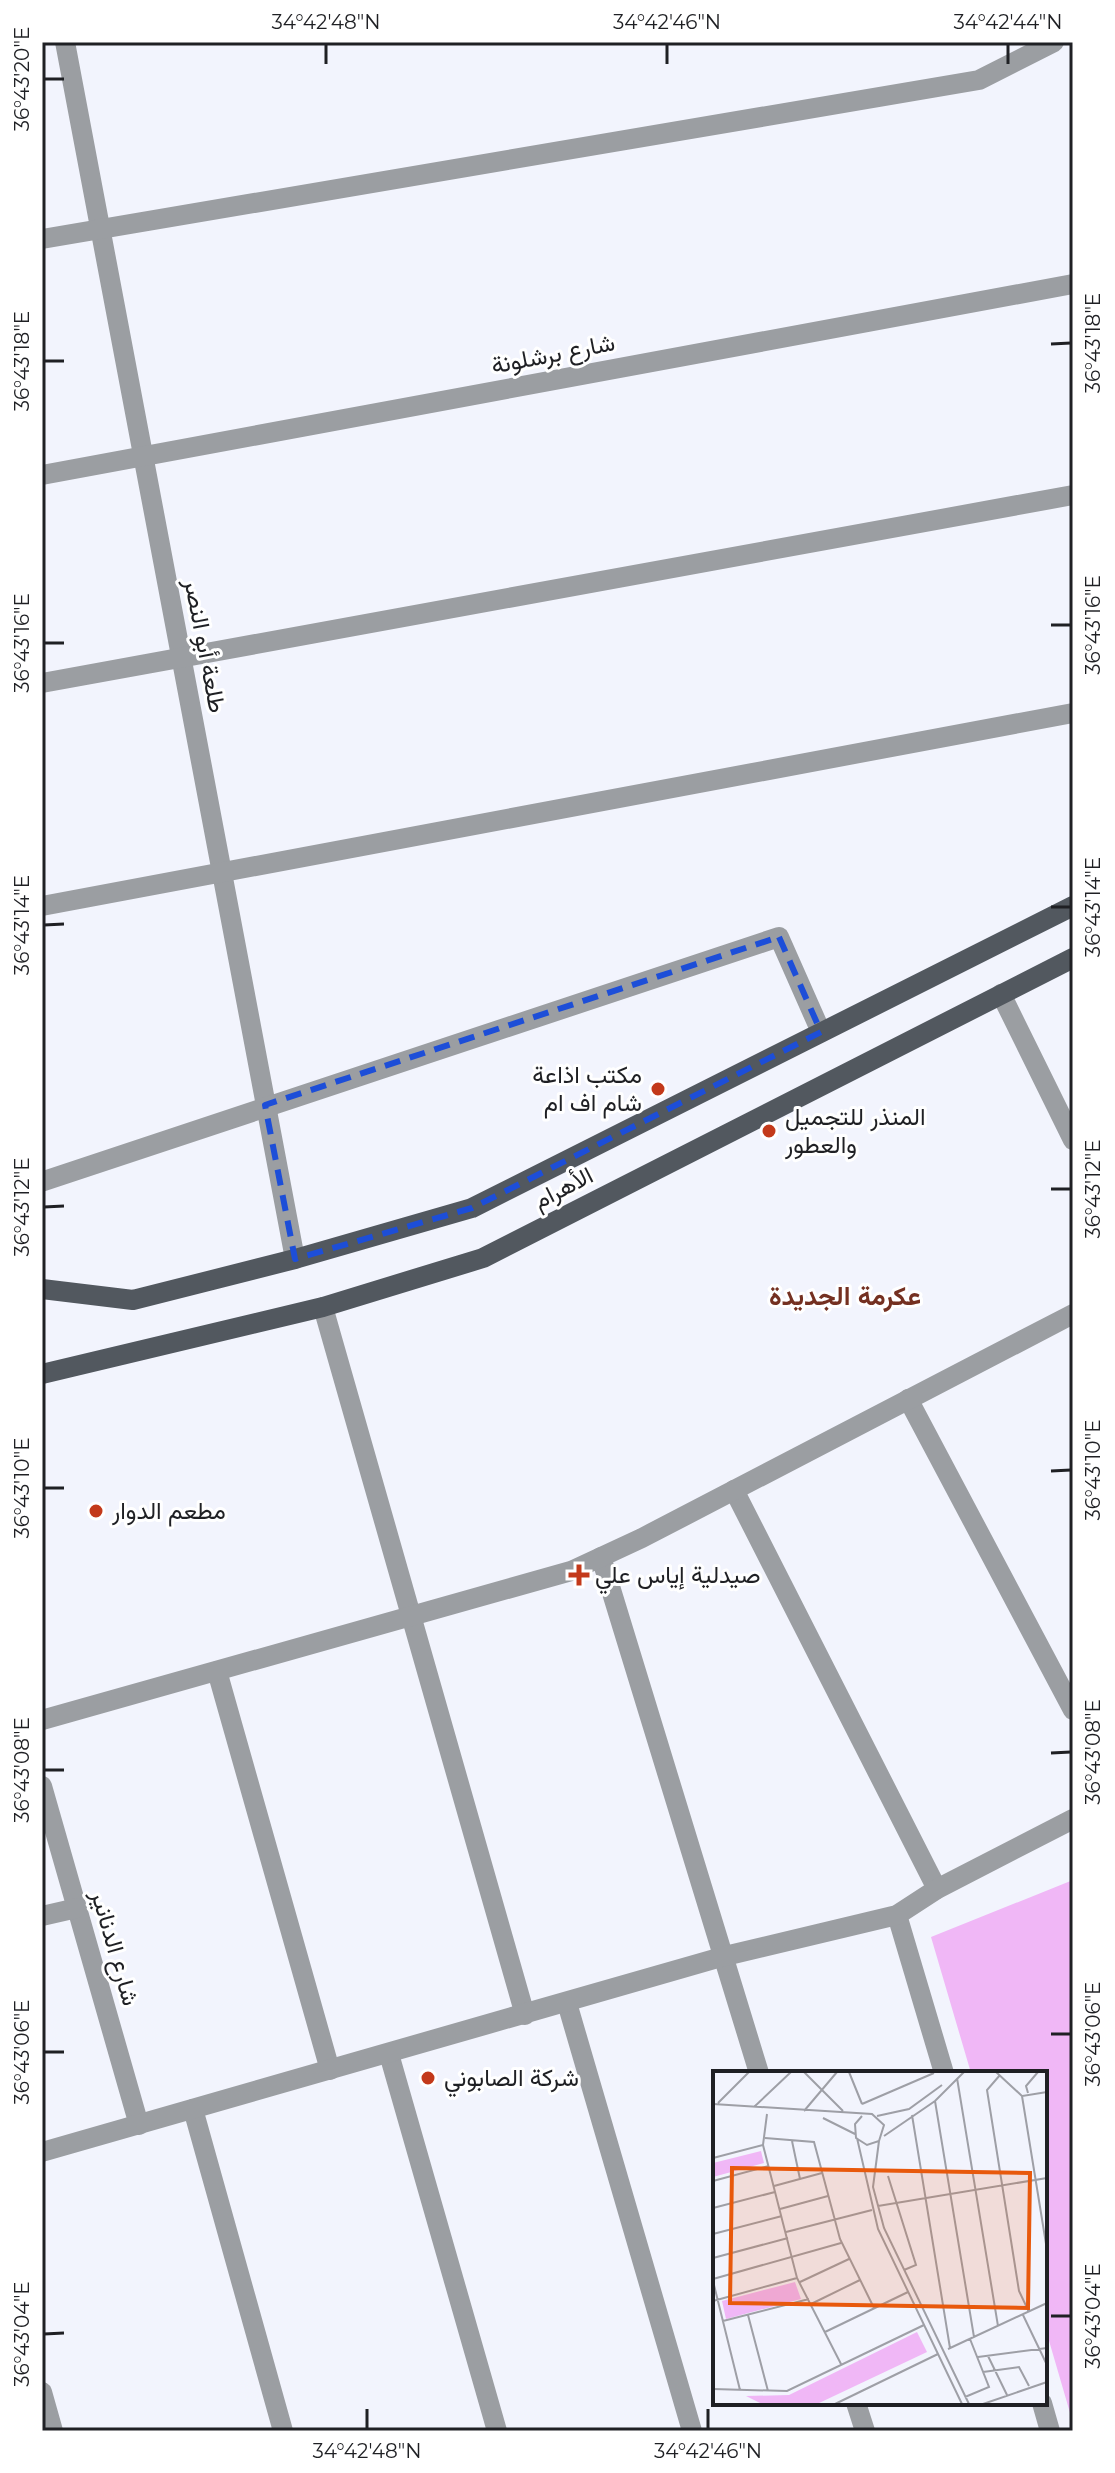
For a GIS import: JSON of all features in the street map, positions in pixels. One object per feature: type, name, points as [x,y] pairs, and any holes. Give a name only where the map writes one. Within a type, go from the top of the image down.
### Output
[{"type":"main road","name":"الأهرام","points":[[42,1289],[133,1300],[295,1259],[472,1208],[1073,906]]},
{"type":"main road","name":"الأهرام","points":[[42,1374],[323,1307],[483,1258],[1073,958]]},
{"type":"street","name":"طلعة أبو النصر","points":[[65,42],[295,1259]]},
{"type":"street","points":[[42,239],[979,80],[1054,42]]},
{"type":"street","name":"شارع برشلونة","points":[[42,475],[1073,284]]},
{"type":"street","points":[[42,683],[1073,495]]},
{"type":"street","points":[[42,906],[1073,713]]},
{"type":"street","points":[[44,1181],[265,1105],[779,937],[821,1032]]},
{"type":"street","points":[[1001,994],[1073,1140]]},
{"type":"street","points":[[323,1307],[525,2015]]},
{"type":"street","points":[[42,1720],[571,1571],[1073,1314]]},
{"type":"street","points":[[908,1399],[1073,1710]]},
{"type":"street","points":[[734,1490],[937,1889]]},
{"type":"street","points":[[601,1557],[758,2071]]},
{"type":"street","points":[[217,1671],[330,2070]]},
{"type":"street","name":"شارع الدنانير","points":[[42,1786],[139,2125]]},
{"type":"street","points":[[42,2152],[725,1956],[897,1915],[937,1889],[1073,1819]]},
{"type":"street","points":[[42,1916],[77,1908]]},
{"type":"street","points":[[897,1915],[943,2071]]},
{"type":"street","points":[[567,2003],[692,2431]]},
{"type":"street","points":[[389,2054],[497,2431]]},
{"type":"street","points":[[193,2109],[283,2431]]},
{"type":"street","points":[[42,2392],[53,2431]]},
{"type":"street","points":[[857,2405],[865,2431]]},
{"type":"street","points":[[1043,2405],[1050,2431]]},
{"type":"highlighted area","points":[[779,937],[821,1032],[472,1208],[295,1259],[265,1105]]},
{"type":"shaded area","points":[[1073,1880],[1073,2423],[1047,2334],[1047,2071],[970,2071],[931,1937]]},
{"type":"place","name":"مكتب اذاعة شام اف ام","points":[[658,1089]]},
{"type":"place","name":"المنذر للتجميل والعطور","points":[[769,1131]]},
{"type":"place","name":"مطعم الدوار","points":[[96,1511]]},
{"type":"place","name":"صيدلية إياس علي","points":[[579,1575]]},
{"type":"place","name":"شركة الصابوني","points":[[428,2078]]},
{"type":"district","name":"عكرمة الجديدة","points":[[845,1296]]}]
